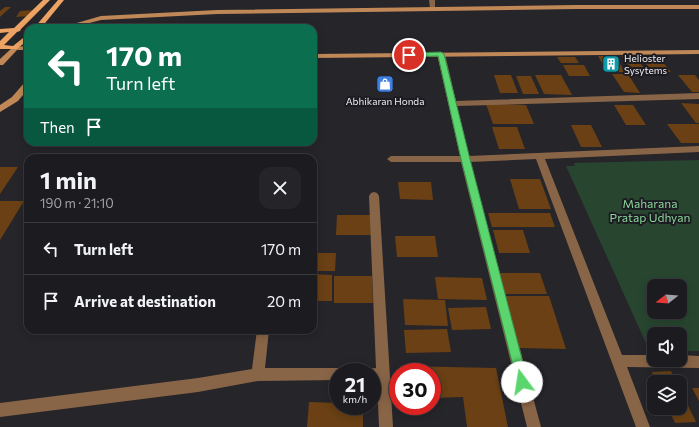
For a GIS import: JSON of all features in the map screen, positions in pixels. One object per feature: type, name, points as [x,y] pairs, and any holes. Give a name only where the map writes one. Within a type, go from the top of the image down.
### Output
[{"type":"main road","points":[[0,46],[47,0]]},
{"type":"main road","points":[[40,24],[61,0]]},
{"type":"main road","points":[[78,24],[101,18],[225,12],[699,7]]},
{"type":"main road","points":[[0,31],[24,30]]},
{"type":"main road","points":[[0,63],[24,40]]},
{"type":"main road","points":[[0,46],[24,48]]},
{"type":"main road","points":[[317,56],[699,52]]},
{"type":"main road","points":[[0,109],[15,99],[24,89]]},
{"type":"street","points":[[432,0],[433,9]]},
{"type":"street","points":[[441,54],[452,104],[534,427]]},
{"type":"street","points":[[452,104],[699,96]]},
{"type":"street","points":[[392,159],[466,159],[699,149]]},
{"type":"street","points":[[539,156],[643,427]]},
{"type":"street","points":[[374,196],[378,363]]},
{"type":"street","points":[[258,375],[263,334]]},
{"type":"street","points":[[617,361],[699,362]]},
{"type":"street","points":[[0,410],[190,386],[258,375],[329,374]]},
{"type":"street","points":[[381,394],[386,427]]},
{"type":"green space","name":"Maharana Pratap Udhyan","points":[[699,160],[699,351],[687,351],[687,327],[647,327],[647,345],[566,166],[575,166],[574,163]]},
{"type":"building","points":[[5,7],[11,7],[0,17],[0,11]]},
{"type":"building","points":[[34,10],[30,16],[16,17],[20,11]]},
{"type":"building","name":"Helioster Sysytems","points":[[598,56],[615,56],[625,72],[607,72]]},
{"type":"building","points":[[622,56],[635,56],[648,73],[634,73]]},
{"type":"building","points":[[640,56],[658,56],[671,72],[652,72]]},
{"type":"building","points":[[557,57],[575,57],[579,63],[561,63]]},
{"type":"building","points":[[563,65],[584,65],[590,76],[569,76]]},
{"type":"building","points":[[612,74],[628,74],[640,93],[624,92]]},
{"type":"building","points":[[494,75],[511,75],[518,93],[500,93]]},
{"type":"building","points":[[535,75],[561,75],[572,95],[544,94]]},
{"type":"building","points":[[678,75],[695,75],[699,80],[699,92],[692,92]]},
{"type":"building","points":[[516,76],[531,76],[539,94],[523,94]]},
{"type":"building","points":[[681,103],[699,104],[699,123],[696,123]]},
{"type":"building","points":[[486,104],[526,105],[534,124],[493,124]]},
{"type":"building","points":[[614,105],[633,105],[646,125],[626,125]]},
{"type":"building","points":[[667,124],[699,124],[699,143],[681,143]]},
{"type":"building","points":[[571,125],[591,125],[602,147],[581,147]]},
{"type":"building","points":[[492,127],[517,127],[525,149],[499,149]]},
{"type":"building","points":[[0,167],[18,167],[0,194]]},
{"type":"building","points":[[510,179],[540,179],[551,209],[519,209]]},
{"type":"building","points":[[398,182],[431,182],[433,200],[400,199]]},
{"type":"building","points":[[0,201],[24,201],[0,240]]},
{"type":"building","points":[[488,213],[550,213],[555,227],[492,227]]},
{"type":"building","points":[[337,215],[370,215],[371,235],[336,235]]},
{"type":"building","points":[[493,230],[523,230],[530,253],[499,253]]},
{"type":"building","points":[[395,236],[435,236],[438,257],[397,257]]},
{"type":"building","points":[[317,253],[336,253],[335,271],[317,271]]},
{"type":"building","points":[[499,273],[540,273],[547,294],[504,294]]},
{"type":"building","points":[[317,274],[332,275],[332,301],[317,301]]},
{"type":"building","points":[[334,276],[372,276],[373,303],[334,303]]},
{"type":"building","points":[[435,277],[482,278],[487,300],[438,299]]},
{"type":"building","points":[[505,296],[549,296],[566,349],[518,348]]},
{"type":"building","points":[[403,299],[445,300],[448,326],[405,325]]},
{"type":"building","points":[[486,307],[491,329],[452,330],[448,308]]},
{"type":"building","points":[[447,329],[451,352],[406,353],[404,330]]},
{"type":"building","points":[[441,367],[496,368],[508,427],[467,427],[463,397],[441,398]]},
{"type":"building","points":[[671,371],[673,375],[653,375],[652,372]]},
{"type":"building","points":[[692,388],[699,388],[699,401]]},
{"type":"building","points":[[309,402],[329,403],[329,415],[363,415],[363,427],[307,427]]},
{"type":"building","points":[[687,403],[696,422],[675,423],[671,415],[687,415]]},
{"type":"place","name":"Helioster Sysytems","points":[[611,64]]},
{"type":"place","name":"Abhikaran Honda","points":[[385,84]]},
{"type":"route","points":[[409,55],[441,54],[522,382]]}]
